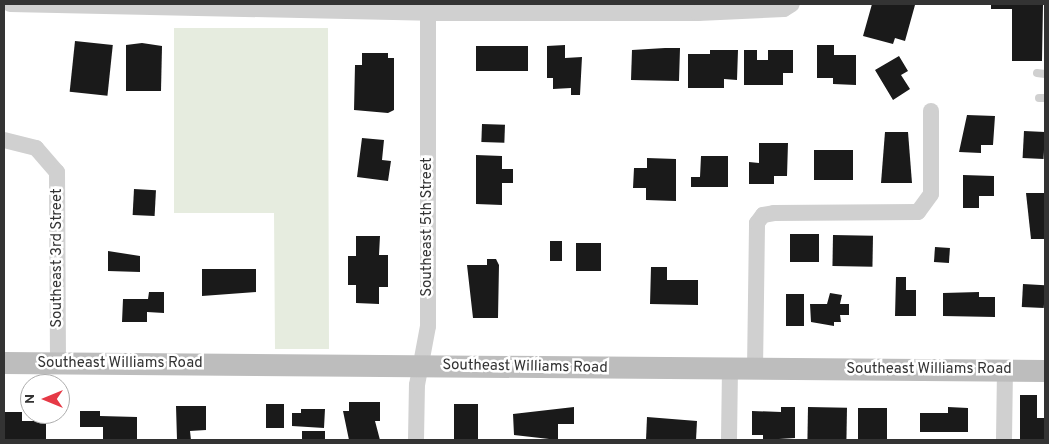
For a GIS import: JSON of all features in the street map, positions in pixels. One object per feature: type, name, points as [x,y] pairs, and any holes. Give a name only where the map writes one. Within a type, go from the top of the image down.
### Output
[{"type":"street","points":[[10,4],[231,6],[428,14],[699,8],[784,9],[792,4]]},
{"type":"street","name":"Southeast 5th Street","points":[[416,440],[420,366],[428,326],[428,14]]},
{"type":"street","points":[[755,369],[757,223],[763,215],[774,213],[918,212],[931,194],[931,111]]},
{"type":"street","name":"Southeast 3rd Street","points":[[4,140],[46,154],[57,172],[58,364]]},
{"type":"street","name":"Southeast Williams Road","points":[[4,363],[1045,371]]},
{"type":"street","points":[[729,440],[730,369]]},
{"type":"street","points":[[1004,440],[1005,370]]},
{"type":"lane","points":[[1037,73],[1045,74]]},
{"type":"shaded area","points":[[174,28],[328,28],[329,349],[275,349],[274,213],[174,213]]},
{"type":"building","points":[[872,4],[915,5],[905,41],[895,38],[893,44],[863,36]]},
{"type":"building","points":[[991,4],[1043,4],[1042,61],[1012,61],[1012,9],[991,9]]},
{"type":"building","points":[[75,41],[113,45],[107,96],[70,92]]},
{"type":"building","points":[[142,43],[162,46],[161,91],[126,91],[126,45]]},
{"type":"building","points":[[565,45],[565,58],[582,57],[580,95],[571,95],[571,88],[553,89],[553,78],[547,78],[547,46]]},
{"type":"building","points":[[817,45],[834,45],[834,55],[856,55],[856,85],[833,84],[833,78],[817,78]]},
{"type":"building","points":[[476,46],[528,46],[528,71],[476,71]]},
{"type":"building","points":[[680,48],[679,81],[631,80],[632,50]]},
{"type":"building","points":[[710,50],[738,50],[737,80],[724,79],[724,88],[688,88],[688,54],[710,54]]},
{"type":"building","points":[[744,50],[757,50],[757,60],[768,60],[768,50],[793,50],[793,73],[783,73],[783,85],[744,85]]},
{"type":"building","points":[[362,53],[388,53],[388,58],[394,58],[394,110],[388,113],[354,110],[355,65],[362,65]]},
{"type":"building","points":[[899,56],[908,71],[901,75],[910,89],[893,100],[875,70]]},
{"type":"building","points":[[967,115],[995,116],[993,145],[981,145],[981,153],[959,152]]},
{"type":"building","points":[[482,124],[505,125],[504,143],[481,142]]},
{"type":"building","points":[[1024,131],[1045,132],[1044,159],[1023,158]]},
{"type":"building","points":[[885,132],[908,132],[912,183],[881,183]]},
{"type":"building","points":[[362,138],[384,140],[382,160],[391,161],[388,181],[357,177]]},
{"type":"building","points":[[759,143],[788,143],[787,176],[774,176],[774,184],[749,184],[749,162],[759,163]]},
{"type":"building","points":[[814,150],[853,150],[853,180],[814,180]]},
{"type":"building","points":[[476,155],[502,156],[502,169],[513,169],[513,183],[502,183],[502,205],[476,204]]},
{"type":"building","points":[[701,156],[728,156],[728,187],[691,187],[691,177],[700,177]]},
{"type":"building","points":[[647,158],[676,159],[676,201],[646,200],[646,188],[633,188],[634,168],[647,168]]},
{"type":"building","points":[[963,175],[994,176],[994,196],[979,196],[979,208],[963,208]]},
{"type":"building","points":[[134,189],[156,190],[155,216],[133,215]]},
{"type":"building","points":[[1026,193],[1045,193],[1045,239],[1031,239]]},
{"type":"building","points":[[790,234],[819,234],[819,262],[790,262]]},
{"type":"building","points":[[833,235],[873,236],[872,267],[832,266]]},
{"type":"building","points":[[356,236],[380,236],[379,255],[388,255],[388,287],[379,287],[379,304],[356,303],[356,285],[348,285],[348,256],[356,256]]},
{"type":"building","points":[[550,241],[562,241],[562,261],[550,261]]},
{"type":"building","points":[[576,243],[601,243],[601,271],[576,271]]},
{"type":"building","points":[[935,247],[950,248],[949,263],[934,262]]},
{"type":"building","points":[[108,251],[140,256],[140,272],[108,271]]},
{"type":"building","points":[[487,259],[496,259],[499,265],[498,318],[473,318],[467,265],[487,265]]},
{"type":"building","points":[[651,267],[667,267],[667,280],[698,280],[698,305],[650,304]]},
{"type":"building","points":[[202,269],[256,269],[256,292],[202,296]]},
{"type":"building","points":[[896,277],[906,277],[906,290],[916,290],[916,316],[895,316]]},
{"type":"building","points":[[1023,284],[1045,285],[1044,308],[1022,307]]},
{"type":"building","points":[[149,292],[164,292],[164,313],[147,312],[147,322],[122,322],[123,299],[148,299]]},
{"type":"building","points":[[979,292],[979,297],[995,297],[995,317],[943,316],[943,293]]},
{"type":"building","points":[[830,293],[842,295],[840,304],[849,304],[849,315],[840,315],[841,322],[834,322],[834,326],[811,322],[810,304],[827,304]]},
{"type":"building","points":[[786,294],[804,294],[804,326],[786,326]]},
{"type":"building","points":[[1020,395],[1037,395],[1037,418],[1045,418],[1045,440],[1020,439]]},
{"type":"building","points":[[349,402],[380,402],[380,421],[375,421],[380,440],[349,440],[343,411],[349,411]]},
{"type":"building","points":[[266,404],[284,404],[284,428],[266,428]]},
{"type":"building","points":[[454,404],[478,404],[478,440],[454,440]]},
{"type":"building","points":[[176,406],[206,406],[206,430],[190,431],[191,440],[177,440]]},
{"type":"building","points":[[574,407],[574,424],[558,424],[558,440],[514,435],[513,414]]},
{"type":"building","points":[[781,407],[795,407],[795,438],[763,440],[763,435],[752,435],[752,411],[781,412]]},
{"type":"building","points":[[808,407],[847,408],[846,440],[807,440]]},
{"type":"building","points":[[948,407],[968,408],[968,432],[920,432],[920,413],[948,413]]},
{"type":"building","points":[[858,408],[887,408],[887,440],[858,440]]},
{"type":"building","points":[[301,409],[325,409],[324,428],[292,426],[292,413],[301,413]]},
{"type":"building","points":[[80,411],[100,411],[100,416],[137,417],[137,440],[103,440],[103,427],[80,427]]},
{"type":"building","points":[[4,412],[20,412],[20,424],[46,424],[46,440],[4,440]]},
{"type":"building","points":[[647,417],[697,421],[696,440],[646,440]]},
{"type":"building","points":[[302,431],[325,431],[325,440],[302,440]]}]
